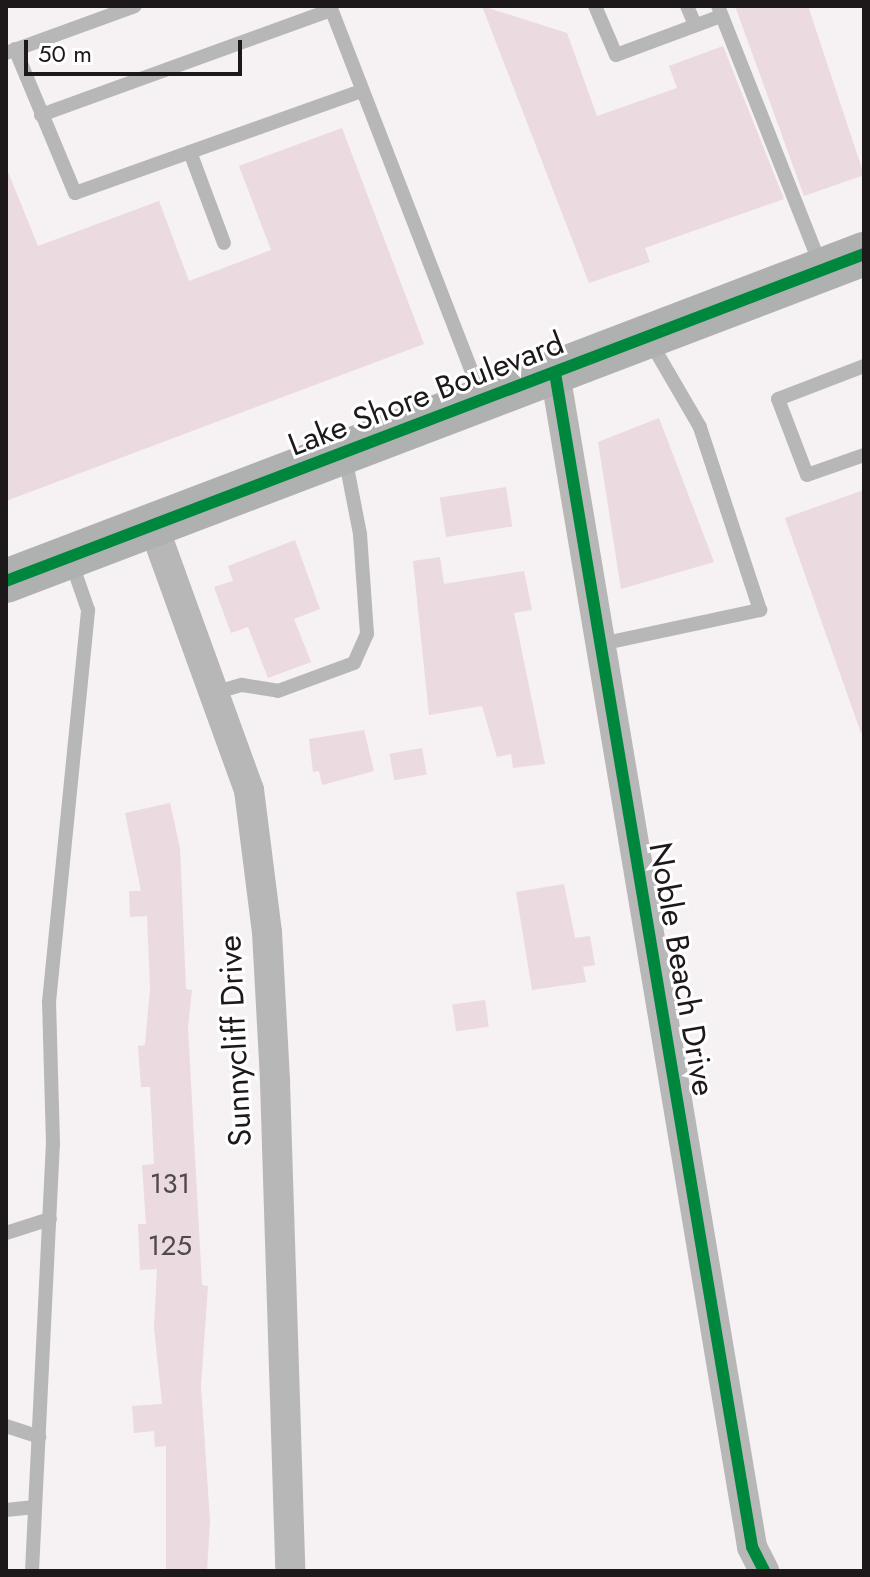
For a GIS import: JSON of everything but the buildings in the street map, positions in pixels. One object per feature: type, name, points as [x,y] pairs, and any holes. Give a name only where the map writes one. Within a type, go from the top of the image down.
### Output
[{"type":"main road","name":"Lake Shore Boulevard","points":[[6,581],[864,254]]},
{"type":"street","name":"Noble Beach Drive","points":[[555,373],[752,1547],[764,1571]]},
{"type":"street","name":"Sunnycliff Drive","points":[[153,525],[217,692],[249,790],[267,932],[290,1571]]},
{"type":"lane","points":[[135,6],[11,51],[75,193],[362,91]]},
{"type":"lane","points":[[595,6],[616,55],[695,25],[720,11],[822,270]]},
{"type":"lane","points":[[687,6],[695,25]]},
{"type":"lane","points":[[41,115],[330,8],[483,400]]},
{"type":"lane","points":[[190,152],[224,243]]},
{"type":"lane","points":[[601,644],[760,610],[700,427],[648,337]]},
{"type":"lane","points":[[864,366],[778,399],[807,475],[864,455]]},
{"type":"lane","points":[[217,692],[242,685],[278,691],[354,663],[367,634],[360,534],[344,453]]},
{"type":"lane","points":[[32,1571],[50,1219],[49,1002],[88,610],[69,557]]},
{"type":"lane","points":[[6,1233],[50,1219]]},
{"type":"lane","points":[[6,1426],[39,1437]]},
{"type":"lane","points":[[6,1510],[35,1507]]},
{"type":"cycle path","points":[[6,581],[864,254]]},
{"type":"cycle path","points":[[555,373],[752,1547],[764,1571]]}]
